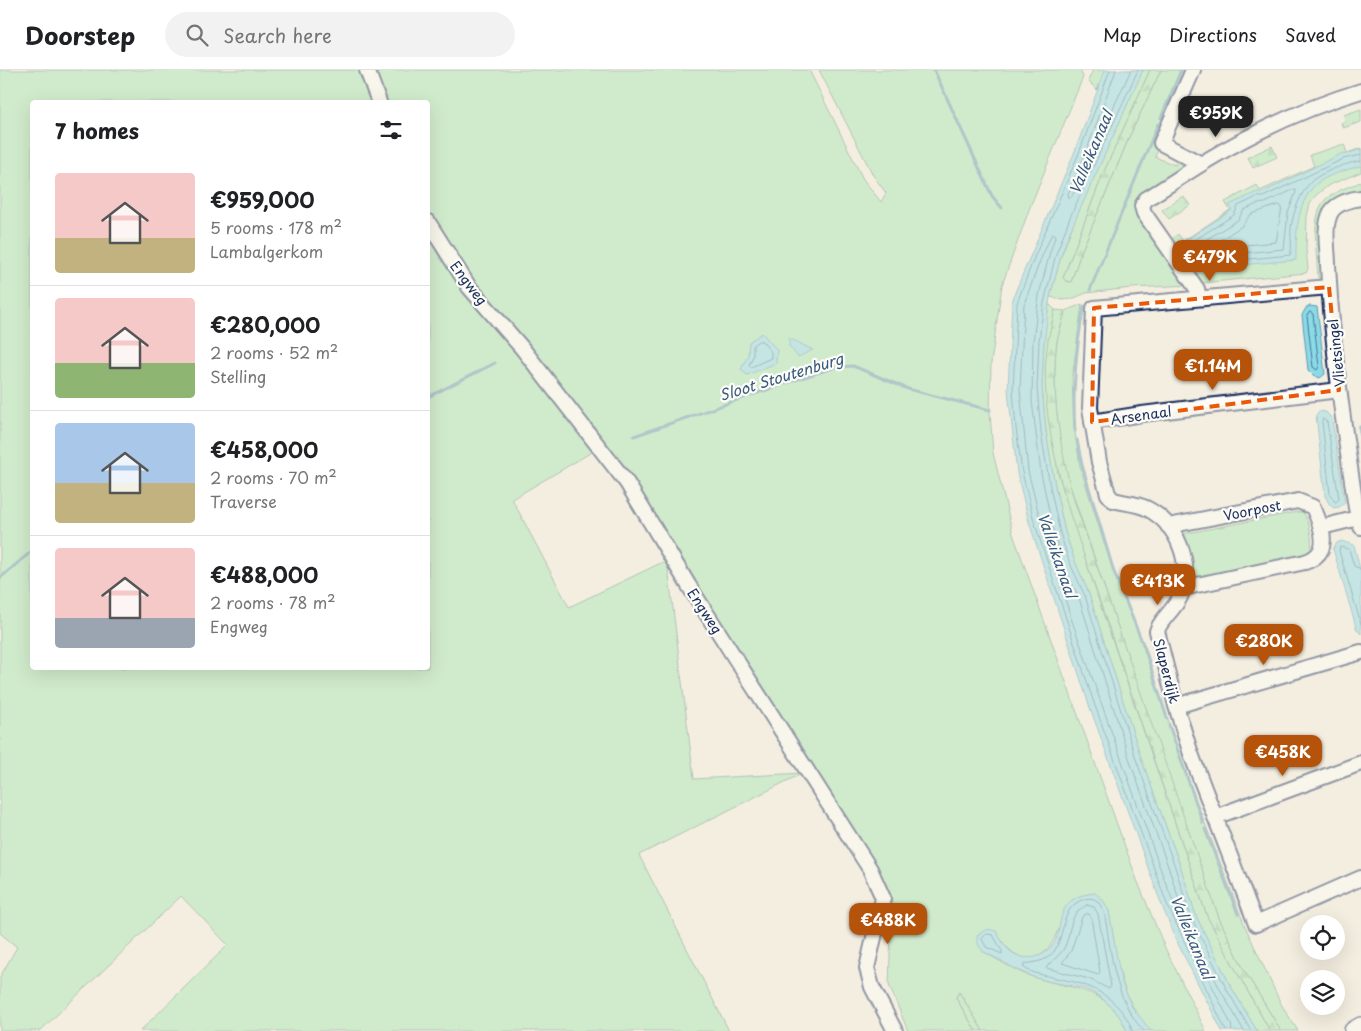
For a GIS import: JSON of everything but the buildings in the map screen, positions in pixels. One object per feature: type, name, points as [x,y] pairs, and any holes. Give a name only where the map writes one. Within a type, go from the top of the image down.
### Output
[{"type":"street","points":[[367,70],[378,100]]},
{"type":"street","points":[[1193,70],[1161,143],[1201,164]]},
{"type":"street","points":[[1329,287],[1198,298],[1197,289],[1144,213],[1142,206],[1146,199],[1237,143],[1280,121],[1332,100],[1361,92]]},
{"type":"street","name":"Vlietsingel","points":[[1360,523],[1339,390],[1329,287],[1327,224],[1331,213],[1343,203],[1361,198]]},
{"type":"street","name":"Engweg","points":[[430,225],[469,287],[522,348],[627,483],[689,586],[870,868],[883,898],[867,968],[872,987],[895,1031]]},
{"type":"street","name":"Slaperdijk","points":[[1198,298],[1094,308],[1090,408],[1099,462],[1108,494],[1113,500],[1148,509],[1168,526],[1176,537],[1183,556],[1185,576],[1183,588],[1176,605],[1156,631],[1191,754],[1256,924],[1361,878]]},
{"type":"street","name":"Arsenaal","points":[[1092,422],[1142,414],[1339,390]]},
{"type":"street","name":"Voorpost","points":[[1168,526],[1298,501],[1313,507],[1322,527]]},
{"type":"street","points":[[1183,588],[1305,562],[1317,556],[1322,544],[1322,527],[1360,523]]},
{"type":"street","points":[[1176,706],[1361,652]]},
{"type":"street","points":[[1215,817],[1361,764]]},
{"type":"street","points":[[1354,1031],[1361,1027]]},
{"type":"highlighted area","points":[[1329,287],[1339,390],[1092,422],[1094,308]]},
{"type":"green space","points":[[0,70],[363,70],[374,100],[30,100],[30,670],[430,670],[430,231],[597,449],[512,499],[569,607],[667,560],[694,779],[803,773],[639,855],[729,1031],[140,1031],[228,945],[181,896],[40,1031],[0,1031],[0,977],[17,947],[0,933]]},
{"type":"green space","points":[[370,70],[809,70],[863,179],[881,202],[886,193],[873,175],[819,70],[1080,70],[1083,77],[1030,207],[1002,285],[991,363],[990,413],[993,453],[1013,534],[1137,880],[1165,948],[1206,1031],[1151,1031],[1140,1018],[1131,1004],[1120,975],[1109,911],[1057,932],[1046,951],[1039,956],[1024,958],[1016,955],[1001,940],[982,951],[1027,975],[1085,991],[1098,997],[1119,1016],[1127,1031],[983,1031],[959,992],[956,998],[976,1031],[908,1031],[889,985],[892,897],[648,517],[472,283],[430,218],[430,100],[382,100]]},
{"type":"green space","points":[[1093,70],[1105,70],[1097,90],[1088,81]]},
{"type":"green space","points":[[1143,70],[1150,70],[1103,174],[1063,278],[1071,282],[1081,252],[1130,135],[1161,70],[1188,70],[1153,147],[1158,149],[1155,157],[1175,165],[1179,157],[1185,166],[1141,198],[1191,285],[1086,293],[1064,300],[1050,297],[1061,256],[1076,217]]},
{"type":"green space","points":[[1150,70],[1161,70],[1130,135],[1081,252],[1071,282],[1066,281],[1063,278],[1103,174]]},
{"type":"green space","points":[[1361,109],[1361,122],[1343,128],[1341,123],[1346,121],[1344,115]]},
{"type":"green space","points":[[1344,144],[1347,153],[1361,148],[1361,172],[1329,185],[1316,195],[1310,204],[1307,216],[1306,250],[1308,268],[1306,273],[1201,283],[1171,240],[1178,234],[1183,241],[1230,210],[1225,202],[1257,185],[1260,191],[1314,166],[1310,155]]},
{"type":"green space","points":[[1272,146],[1277,157],[1253,168],[1248,157]]},
{"type":"green space","points":[[1361,182],[1361,191],[1352,192],[1337,198],[1323,278],[1318,278],[1316,224],[1321,205],[1334,194]]},
{"type":"green space","points":[[1183,196],[1190,205],[1169,219],[1162,210]]},
{"type":"green space","points":[[1049,304],[1055,310],[1048,341],[1047,398],[1058,473],[1101,607],[1207,916],[1270,1031],[1257,1031],[1230,985],[1196,916],[1180,865],[1142,761],[1089,594],[1065,532],[1046,431],[1042,388],[1044,341],[1046,338],[1044,336]]},
{"type":"green space","points":[[1082,304],[1072,379],[1074,425],[1080,466],[1103,540],[1138,632],[1192,790],[1244,924],[1281,1004],[1298,1031],[1281,1031],[1244,970],[1219,918],[1178,804],[1068,480],[1056,411],[1055,357],[1065,311]]},
{"type":"green space","points":[[1055,310],[1065,311],[1057,341],[1055,361],[1056,403],[1066,467],[1076,506],[1219,918],[1244,970],[1281,1031],[1270,1031],[1207,916],[1070,514],[1054,450],[1045,384],[1048,340]]},
{"type":"green space","points":[[1303,512],[1309,526],[1311,537],[1310,552],[1305,555],[1192,578],[1183,534]]},
{"type":"green space","points":[[959,992],[983,1031],[976,1031],[956,998]]},
{"type":"water","name":"Valleikanaal","points":[[1105,70],[1143,70],[1068,236],[1061,256],[1050,297],[1046,338],[1044,341],[1042,388],[1046,431],[1065,532],[1089,594],[1142,761],[1180,865],[1196,916],[1230,985],[1257,1031],[1222,1031],[1179,946],[1162,906],[1089,705],[1029,522],[1017,473],[1008,390],[1012,302],[1075,151]]},
{"type":"water","points":[[1361,149],[1361,166],[1324,179],[1315,185],[1309,193],[1298,221],[1296,260],[1207,268],[1183,242],[1232,210],[1229,205],[1257,192],[1261,193],[1343,153],[1347,154]]},
{"type":"water","points":[[1310,306],[1317,307],[1325,374],[1320,378],[1308,370],[1302,315],[1306,308]]},
{"type":"water","points":[[762,333],[777,350],[776,363],[747,375],[741,369],[748,355],[749,342]]},
{"type":"water","points":[[789,338],[813,350],[798,357],[789,346]]},
{"type":"water","points":[[1319,411],[1326,412],[1332,419],[1345,503],[1334,508],[1325,496],[1316,415]]},
{"type":"water","points":[[1341,541],[1354,545],[1361,573],[1361,634],[1357,630],[1333,549]]},
{"type":"water","points":[[1095,893],[1103,900],[1109,911],[1121,980],[1132,1007],[1151,1031],[1127,1031],[1115,1011],[1092,992],[1079,987],[1045,981],[1029,975],[987,953],[979,946],[977,936],[984,931],[996,931],[1011,952],[1023,957],[1036,957],[1048,950],[1056,940],[1062,914],[1067,905],[1076,898]]},
{"type":"waterway","points":[[934,70],[992,196],[1002,208]]},
{"type":"waterway","points":[[1161,118],[1181,70]]},
{"type":"waterway","points":[[1090,290],[1158,124]]},
{"type":"waterway","points":[[1075,431],[1075,368],[1084,306]]},
{"type":"waterway","name":"Sloot Stoutenburg","points":[[430,396],[495,363]]},
{"type":"waterway","name":"Sloot Stoutenburg","points":[[634,436],[836,367],[853,366],[908,389],[990,410]]},
{"type":"waterway","points":[[1361,427],[1359,427],[1361,437]]},
{"type":"waterway","points":[[1077,440],[1082,465],[1114,572],[1145,649],[1167,718]]},
{"type":"waterway","name":"Sloot Stoutenburg","points":[[0,578],[30,553]]},
{"type":"waterway","points":[[1169,725],[1203,823]]},
{"type":"waterway","points":[[1205,829],[1238,914]]}]
